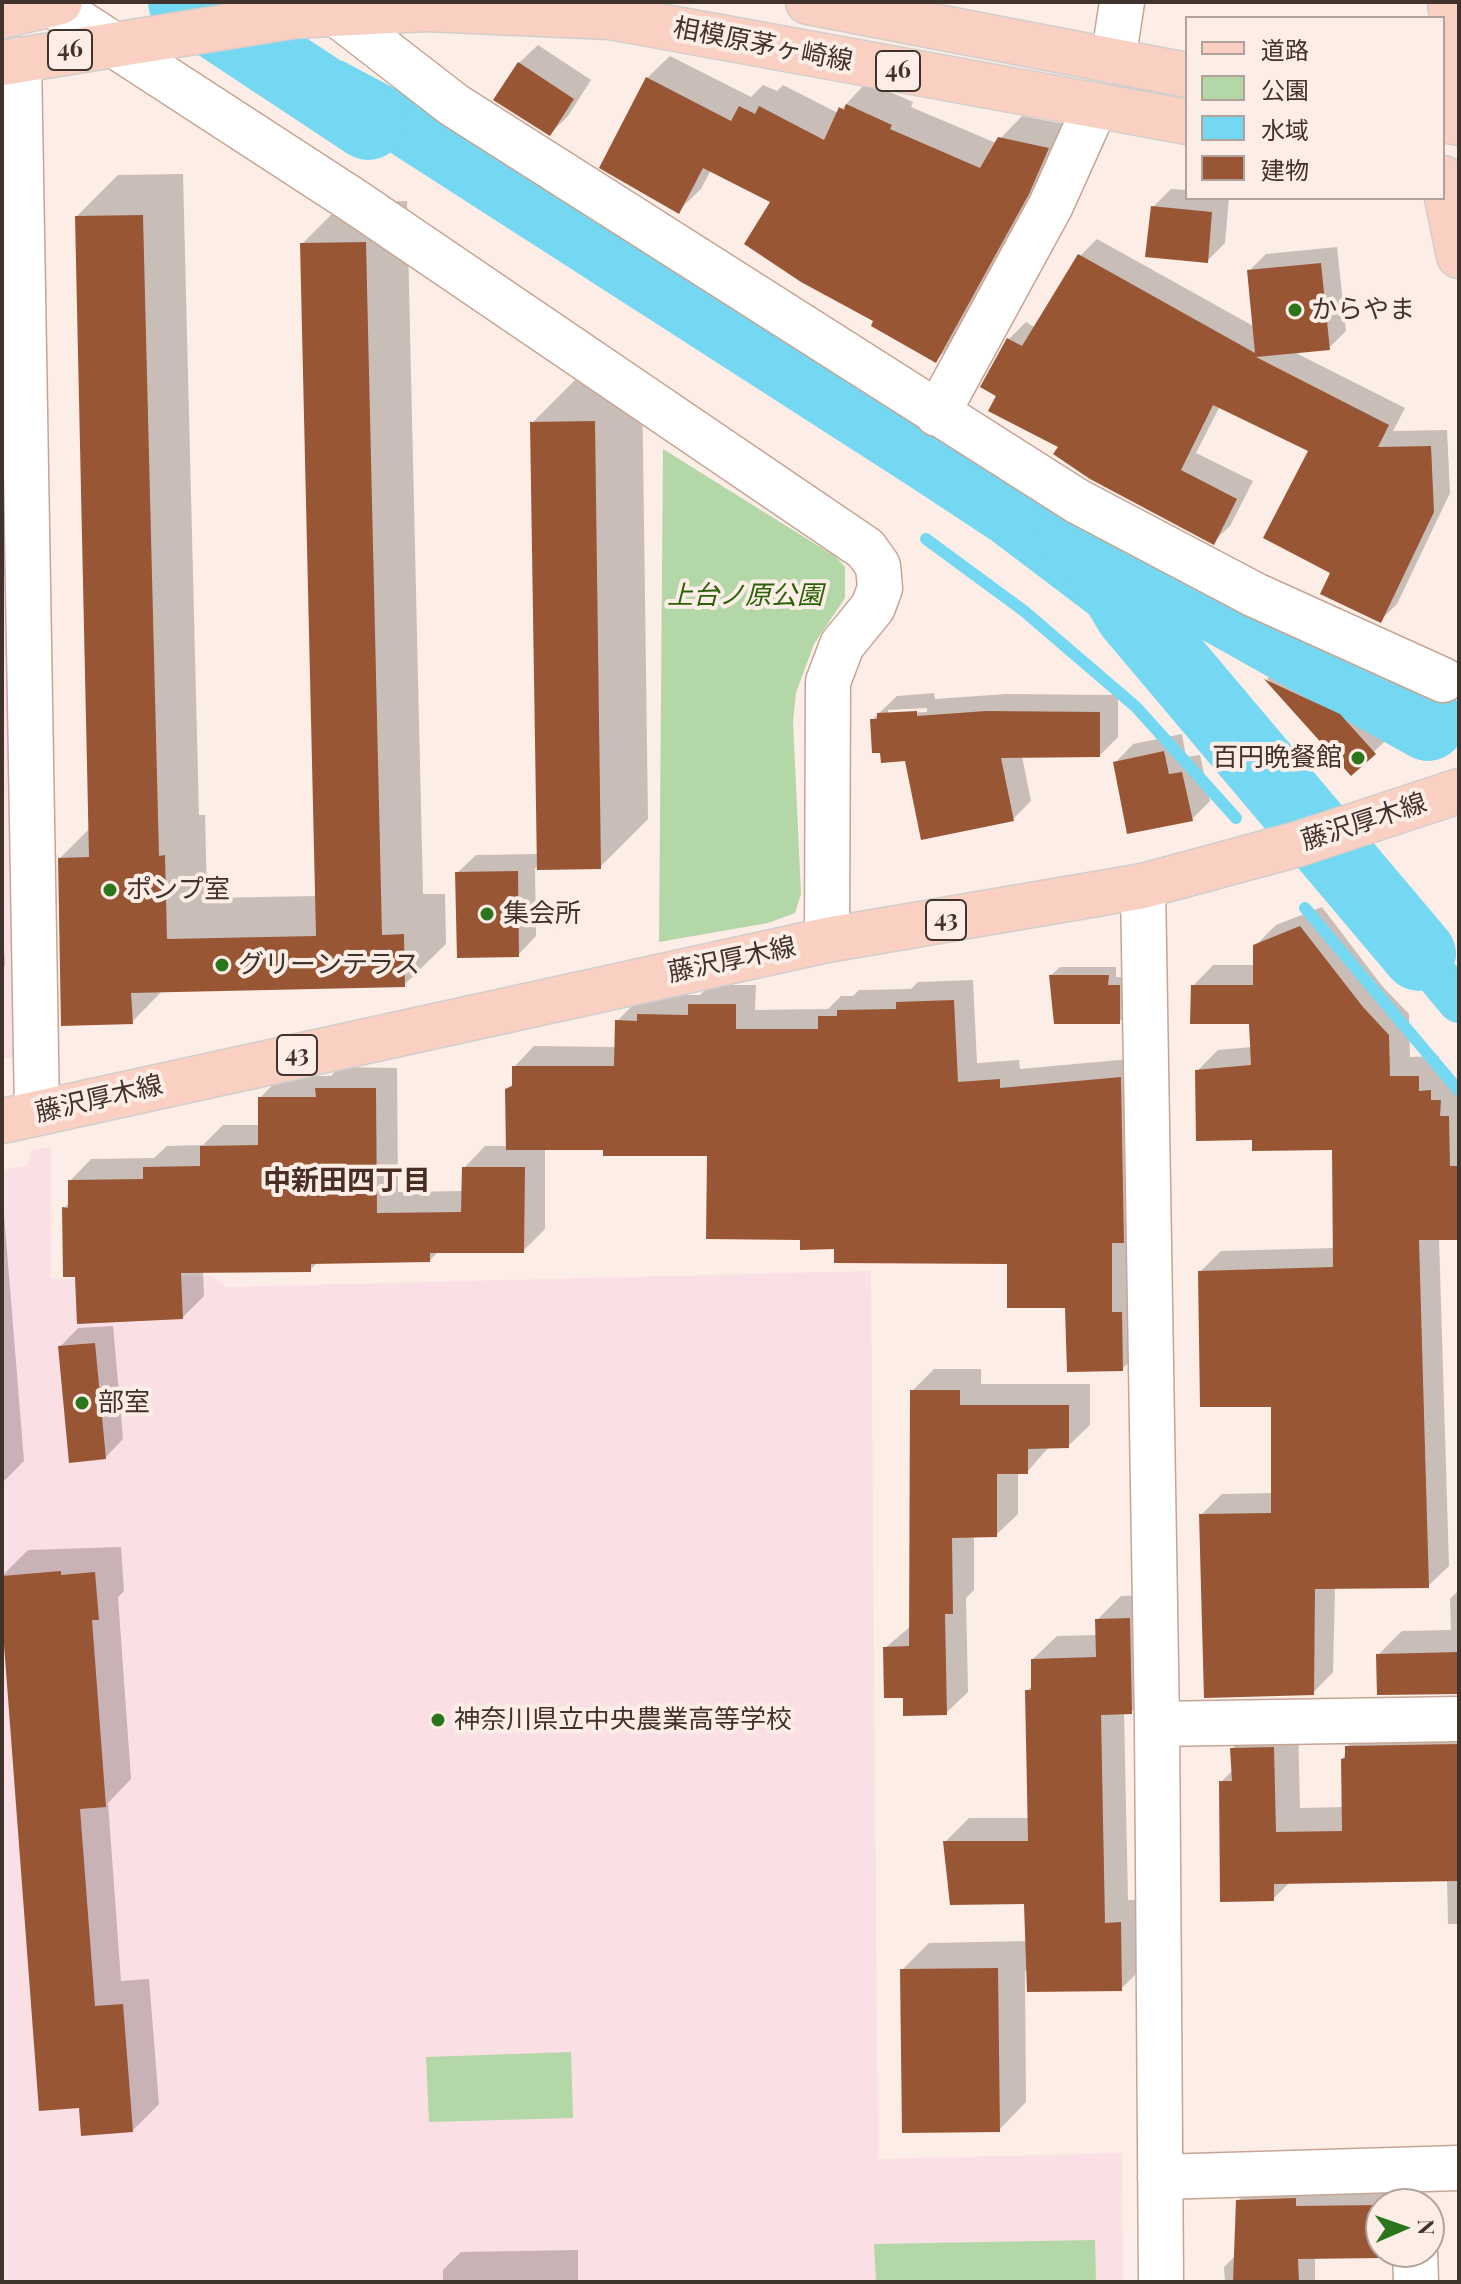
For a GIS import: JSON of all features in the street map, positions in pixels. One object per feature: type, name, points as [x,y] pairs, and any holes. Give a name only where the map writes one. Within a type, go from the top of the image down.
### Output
[{"type":"main road","name":"相模原茅ヶ崎線","points":[[808,2],[1185,75]]},
{"type":"main road","points":[[1450,2],[1459,81]]},
{"type":"main road","name":"46","points":[[2,16],[55,3]]},
{"type":"main road","name":"相模原茅ヶ崎線","points":[[10,62],[316,10],[427,9],[610,17],[1185,122]]},
{"type":"main road","points":[[1445,188],[1459,256]]},
{"type":"main road","name":"藤沢厚木線","points":[[19,1117],[827,940],[1143,886],[1298,844],[1459,791]]},
{"type":"street","points":[[1113,61],[1122,2]]},
{"type":"street","points":[[55,3],[126,41],[866,549],[878,566],[880,588],[873,607],[842,645],[828,682],[827,940]]},
{"type":"street","points":[[316,10],[454,105],[1077,501],[1255,595],[1443,680]]},
{"type":"street","points":[[10,62],[19,1117]]},
{"type":"street","points":[[937,414],[1051,205],[1095,107]]},
{"type":"street","points":[[1143,886],[1157,1724],[1161,2282]]},
{"type":"street","points":[[1157,1724],[1459,1719]]},
{"type":"street","points":[[1160,2177],[1415,2187],[1459,2168]]},
{"type":"shaded area","points":[[2,108],[19,1056],[2,1059]]},
{"type":"shaded area","name":"神奈川県立中央農業高等学校","points":[[51,1147],[51,1279],[212,1276],[227,1287],[871,1271],[878,2159],[1122,2153],[1123,2282],[2,2282],[2,1170],[28,1165],[31,1150]]},
{"type":"green space","name":"上台ノ原公園","points":[[663,449],[836,557],[845,567],[845,598],[814,644],[796,693],[793,721],[801,894],[795,913],[768,923],[659,942]]},
{"type":"green space","points":[[571,2052],[573,2118],[429,2122],[426,2057]]},
{"type":"green space","points":[[1095,2240],[1096,2282],[876,2282],[874,2244]]},
{"type":"water","points":[[343,61],[424,104],[1167,568],[1159,597],[1131,646],[991,540],[912,488],[313,103],[249,70]]},
{"type":"building","points":[[518,62],[574,99],[550,136],[493,100]]},
{"type":"building","points":[[646,77],[731,121],[739,106],[755,114],[759,106],[824,140],[839,107],[844,110],[846,104],[892,125],[890,129],[980,168],[998,137],[1049,148],[1029,194],[936,363],[871,326],[873,321],[801,282],[744,244],[770,202],[703,168],[679,214],[599,168]]},
{"type":"building","points":[[1151,206],[1212,212],[1208,263],[1145,257]]},
{"type":"building","points":[[143,215],[159,856],[165,855],[167,939],[316,936],[300,243],[366,242],[382,935],[404,934],[405,987],[131,993],[133,1024],[61,1026],[58,858],[89,857],[75,216]]},
{"type":"building","points":[[1078,254],[1255,353],[1247,270],[1321,263],[1330,350],[1256,357],[1389,425],[1378,447],[1431,446],[1434,512],[1381,623],[1320,594],[1330,573],[1263,538],[1308,451],[1213,405],[1181,470],[1237,499],[1214,545],[1090,479],[1053,454],[1058,447],[988,411],[996,396],[980,387],[1007,338],[1022,346]]},
{"type":"building","points":[[595,421],[601,869],[537,870],[530,422]]},
{"type":"building","points":[[1264,679],[1340,714],[1376,754],[1351,776]]},
{"type":"building","points":[[917,711],[917,716],[986,711],[1100,712],[1100,757],[1001,758],[1014,821],[921,840],[905,761],[881,763],[880,753],[872,753],[870,719],[877,719],[877,713]]},
{"type":"building","points":[[1164,751],[1169,774],[1182,772],[1193,821],[1127,834],[1113,762]]},
{"type":"building","name":"集会所","points":[[518,871],[519,957],[457,958],[455,872]]},
{"type":"building","points":[[1300,926],[1363,1007],[1389,1035],[1390,1076],[1419,1076],[1419,1091],[1431,1090],[1431,1100],[1441,1100],[1440,1116],[1449,1116],[1450,1166],[1459,1166],[1459,1240],[1419,1240],[1429,1588],[1315,1589],[1314,1695],[1204,1698],[1199,1514],[1271,1513],[1271,1407],[1200,1407],[1198,1271],[1333,1267],[1332,1150],[1252,1151],[1252,1140],[1196,1141],[1195,1070],[1251,1065],[1249,1024],[1190,1024],[1191,985],[1253,985],[1253,945]]},
{"type":"building","points":[[1049,975],[1109,975],[1108,985],[1120,985],[1120,1024],[1054,1024]]},
{"type":"building","points":[[954,1000],[958,1082],[1000,1079],[1000,1088],[1121,1077],[1124,1243],[1112,1243],[1112,1312],[1122,1312],[1123,1371],[1067,1372],[1065,1308],[1007,1308],[1007,1264],[834,1263],[834,1249],[800,1250],[800,1240],[706,1239],[707,1156],[603,1156],[603,1150],[506,1150],[505,1089],[512,1086],[512,1066],[614,1066],[615,1020],[637,1021],[637,1014],[688,1015],[688,1004],[736,1004],[736,1029],[818,1029],[818,1016],[837,1016],[837,1010],[896,1009],[896,1002]]},
{"type":"building","points":[[315,1088],[376,1088],[377,1213],[461,1212],[462,1167],[525,1167],[524,1253],[430,1253],[430,1262],[311,1264],[311,1272],[181,1273],[183,1319],[77,1324],[75,1277],[63,1277],[62,1207],[68,1208],[68,1180],[143,1179],[143,1167],[200,1166],[200,1146],[258,1145],[258,1097],[316,1097]]},
{"type":"building","name":"部室","points":[[95,1343],[106,1459],[69,1463],[58,1346]]},
{"type":"building","points":[[910,1390],[960,1390],[960,1405],[1069,1405],[1069,1448],[1028,1449],[1028,1474],[997,1474],[997,1537],[952,1538],[953,1614],[945,1614],[947,1715],[903,1716],[903,1698],[884,1698],[883,1647],[909,1646]]},
{"type":"building","points":[[61,1571],[61,1575],[95,1572],[99,1620],[92,1620],[106,1807],[80,1809],[95,2006],[123,2004],[133,2132],[81,2136],[79,2108],[39,2111],[2,1618],[2,1576]]},
{"type":"building","points":[[1130,1618],[1132,1714],[1101,1715],[1105,1923],[1121,1922],[1122,1991],[1027,1992],[1024,1904],[950,1905],[943,1841],[1028,1841],[1025,1690],[1031,1690],[1031,1659],[1096,1657],[1095,1619]]},
{"type":"building","points":[[1459,1652],[1459,1694],[1377,1695],[1376,1654]]},
{"type":"building","points":[[1459,1744],[1459,1881],[1274,1884],[1274,1901],[1220,1902],[1219,1781],[1232,1781],[1230,1748],[1274,1747],[1276,1832],[1342,1831],[1341,1759],[1345,1758],[1345,1746]]},
{"type":"building","points":[[998,1968],[1000,2132],[902,2133],[900,1969]]},
{"type":"building","points":[[1296,2198],[1296,2206],[1365,2205],[1365,2258],[1298,2259],[1299,2282],[1233,2282],[1236,2200]]},
{"type":"waterway","points":[[185,2],[368,123]]},
{"type":"waterway","points":[[1072,537],[1093,549],[1164,576],[1428,724]]},
{"type":"waterway","points":[[926,539],[1024,611],[1136,707],[1236,818]]},
{"type":"waterway","points":[[1093,549],[1132,614],[1419,954]]},
{"type":"waterway","points":[[1305,908],[1459,1091]]},
{"type":"waterway","points":[[1419,954],[1459,1002]]},
{"type":"place","name":"からやま","points":[[1295,310]]},
{"type":"place","name":"百円晩餐館","points":[[1358,758]]},
{"type":"place","name":"ポンプ室","points":[[110,890]]},
{"type":"place","name":"集会所","points":[[487,914]]},
{"type":"place","name":"グリーンテラス","points":[[222,965]]},
{"type":"place","name":"部室","points":[[82,1403]]},
{"type":"place","name":"神奈川県立中央農業高等学校","points":[[438,1720]]},
{"type":"district","name":"中新田四丁目","points":[[347,1181]]}]
